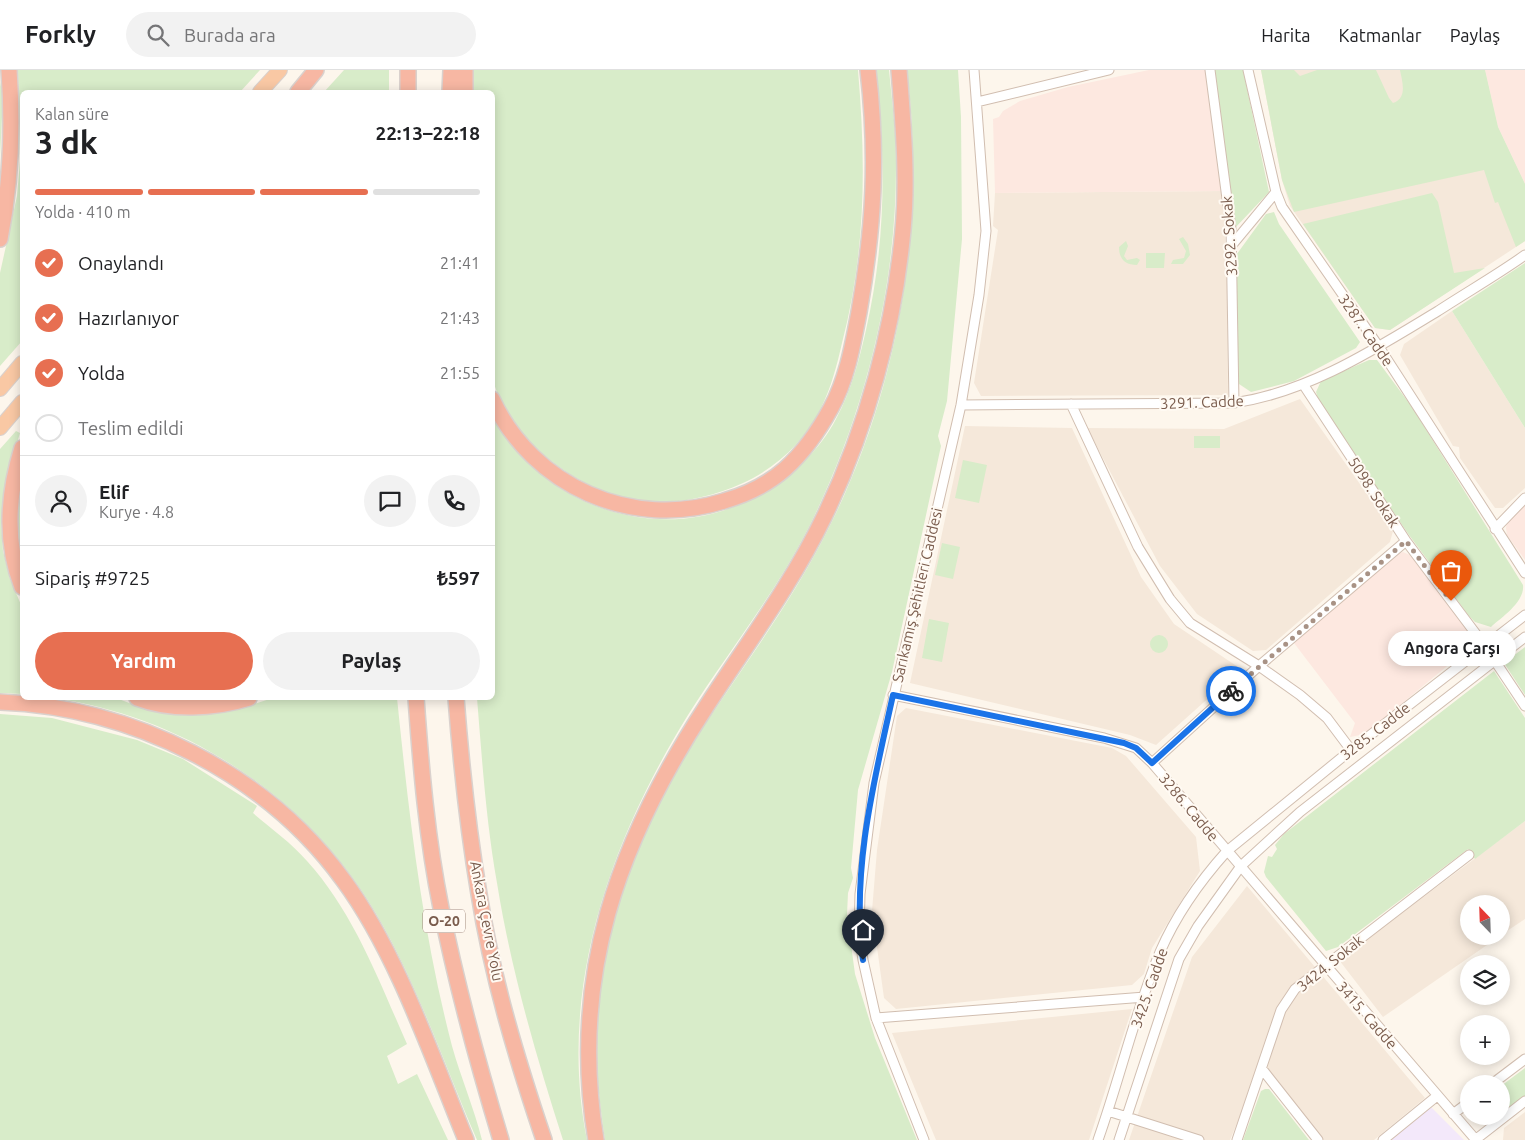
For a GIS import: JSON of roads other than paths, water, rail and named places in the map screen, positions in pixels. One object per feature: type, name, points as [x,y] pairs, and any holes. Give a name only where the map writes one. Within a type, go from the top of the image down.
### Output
[{"type":"highway","points":[[0,239],[9,181],[11,115],[9,70]]},
{"type":"highway","points":[[262,90],[280,70]]},
{"type":"highway","points":[[298,90],[315,70]]},
{"type":"highway","points":[[450,90],[451,70]]},
{"type":"highway","points":[[465,70],[465,90]]},
{"type":"highway","points":[[495,404],[508,426],[540,463],[557,478],[586,494],[613,504],[644,510],[674,511],[707,507],[739,496],[784,469],[802,451],[832,406],[844,378],[854,339],[866,272],[874,205],[874,120],[868,70]]},
{"type":"highway","points":[[596,1140],[588,1074],[588,1027],[595,968],[615,884],[654,792],[706,707],[782,592],[824,518],[847,462],[881,358],[903,230],[905,177],[899,70]]},
{"type":"highway","points":[[0,389],[20,366]]},
{"type":"highway","points":[[0,428],[20,404]]},
{"type":"highway","points":[[20,454],[12,480],[10,507],[13,557],[20,580]]},
{"type":"highway","points":[[146,700],[169,705],[195,706],[216,705],[240,700]]},
{"type":"highway","name":"O-20","points":[[416,700],[420,758],[441,908],[469,1028],[501,1140]]},
{"type":"highway","name":"Ankara Çevre Yolu","points":[[456,700],[466,806],[479,895],[517,1054],[544,1140]]},
{"type":"highway","points":[[0,702],[44,705],[90,714],[129,726],[194,754],[234,776],[289,819],[321,851],[345,881],[370,923],[390,960],[466,1140]]},
{"type":"street","name":"Sarıkamış Şehitleri Caddesi","points":[[924,1140],[876,1018],[860,943],[860,894],[874,783],[961,404],[979,295],[986,232],[974,70]]},
{"type":"street","points":[[977,102],[1108,70]]},
{"type":"street","name":"3292. Sokak","points":[[1210,70],[1232,245],[1234,403]]},
{"type":"street","name":"3287. Cadde","points":[[1248,70],[1276,192],[1291,223],[1379,347],[1525,573]]},
{"type":"street","points":[[1232,245],[1276,192]]},
{"type":"street","name":"3291. Cadde","points":[[961,404],[1234,403],[1260,398],[1303,384],[1379,347],[1525,255]]},
{"type":"street","name":"5098. Sokak","points":[[1303,384],[1406,541],[1485,646]]},
{"type":"street","points":[[1071,404],[1138,546],[1170,599],[1190,623],[1259,666],[1300,695],[1327,718],[1351,750]]},
{"type":"street","points":[[1495,529],[1525,498]]},
{"type":"street","points":[[1152,763],[1259,666],[1406,541]]},
{"type":"street","name":"3285. Cadde","points":[[1227,851],[1351,750],[1525,615]]},
{"type":"street","name":"3285. Cadde","points":[[1241,866],[1306,807],[1525,637]]},
{"type":"street","points":[[1495,661],[1525,706]]},
{"type":"street","name":"3286. Cadde","points":[[893,695],[1124,743],[1136,748],[1152,763],[1241,866]]},
{"type":"street","name":"3425. Cadde","points":[[1098,1140],[1160,951],[1201,882],[1227,851]]},
{"type":"street","name":"3424. Sokak","points":[[1237,1140],[1287,999],[1295,989],[1469,855]]},
{"type":"street","name":"3415. Cadde","points":[[1241,866],[1324,966],[1476,1140]]},
{"type":"street","name":"3425. Cadde","points":[[1119,1140],[1179,959],[1198,926],[1241,866]]},
{"type":"street","points":[[876,1018],[1145,997]]},
{"type":"street","points":[[1504,1075],[1525,1059]]},
{"type":"street","points":[[1262,1068],[1318,1140]]},
{"type":"street","points":[[1382,1140],[1437,1096]]},
{"type":"street","points":[[1476,1140],[1525,1102]]},
{"type":"street","points":[[1453,1114],[1460,1109]]},
{"type":"street","points":[[1108,1111],[1199,1140]]},
{"type":"place","name":"Angora Çarşı","points":[[1451,601]]}]
